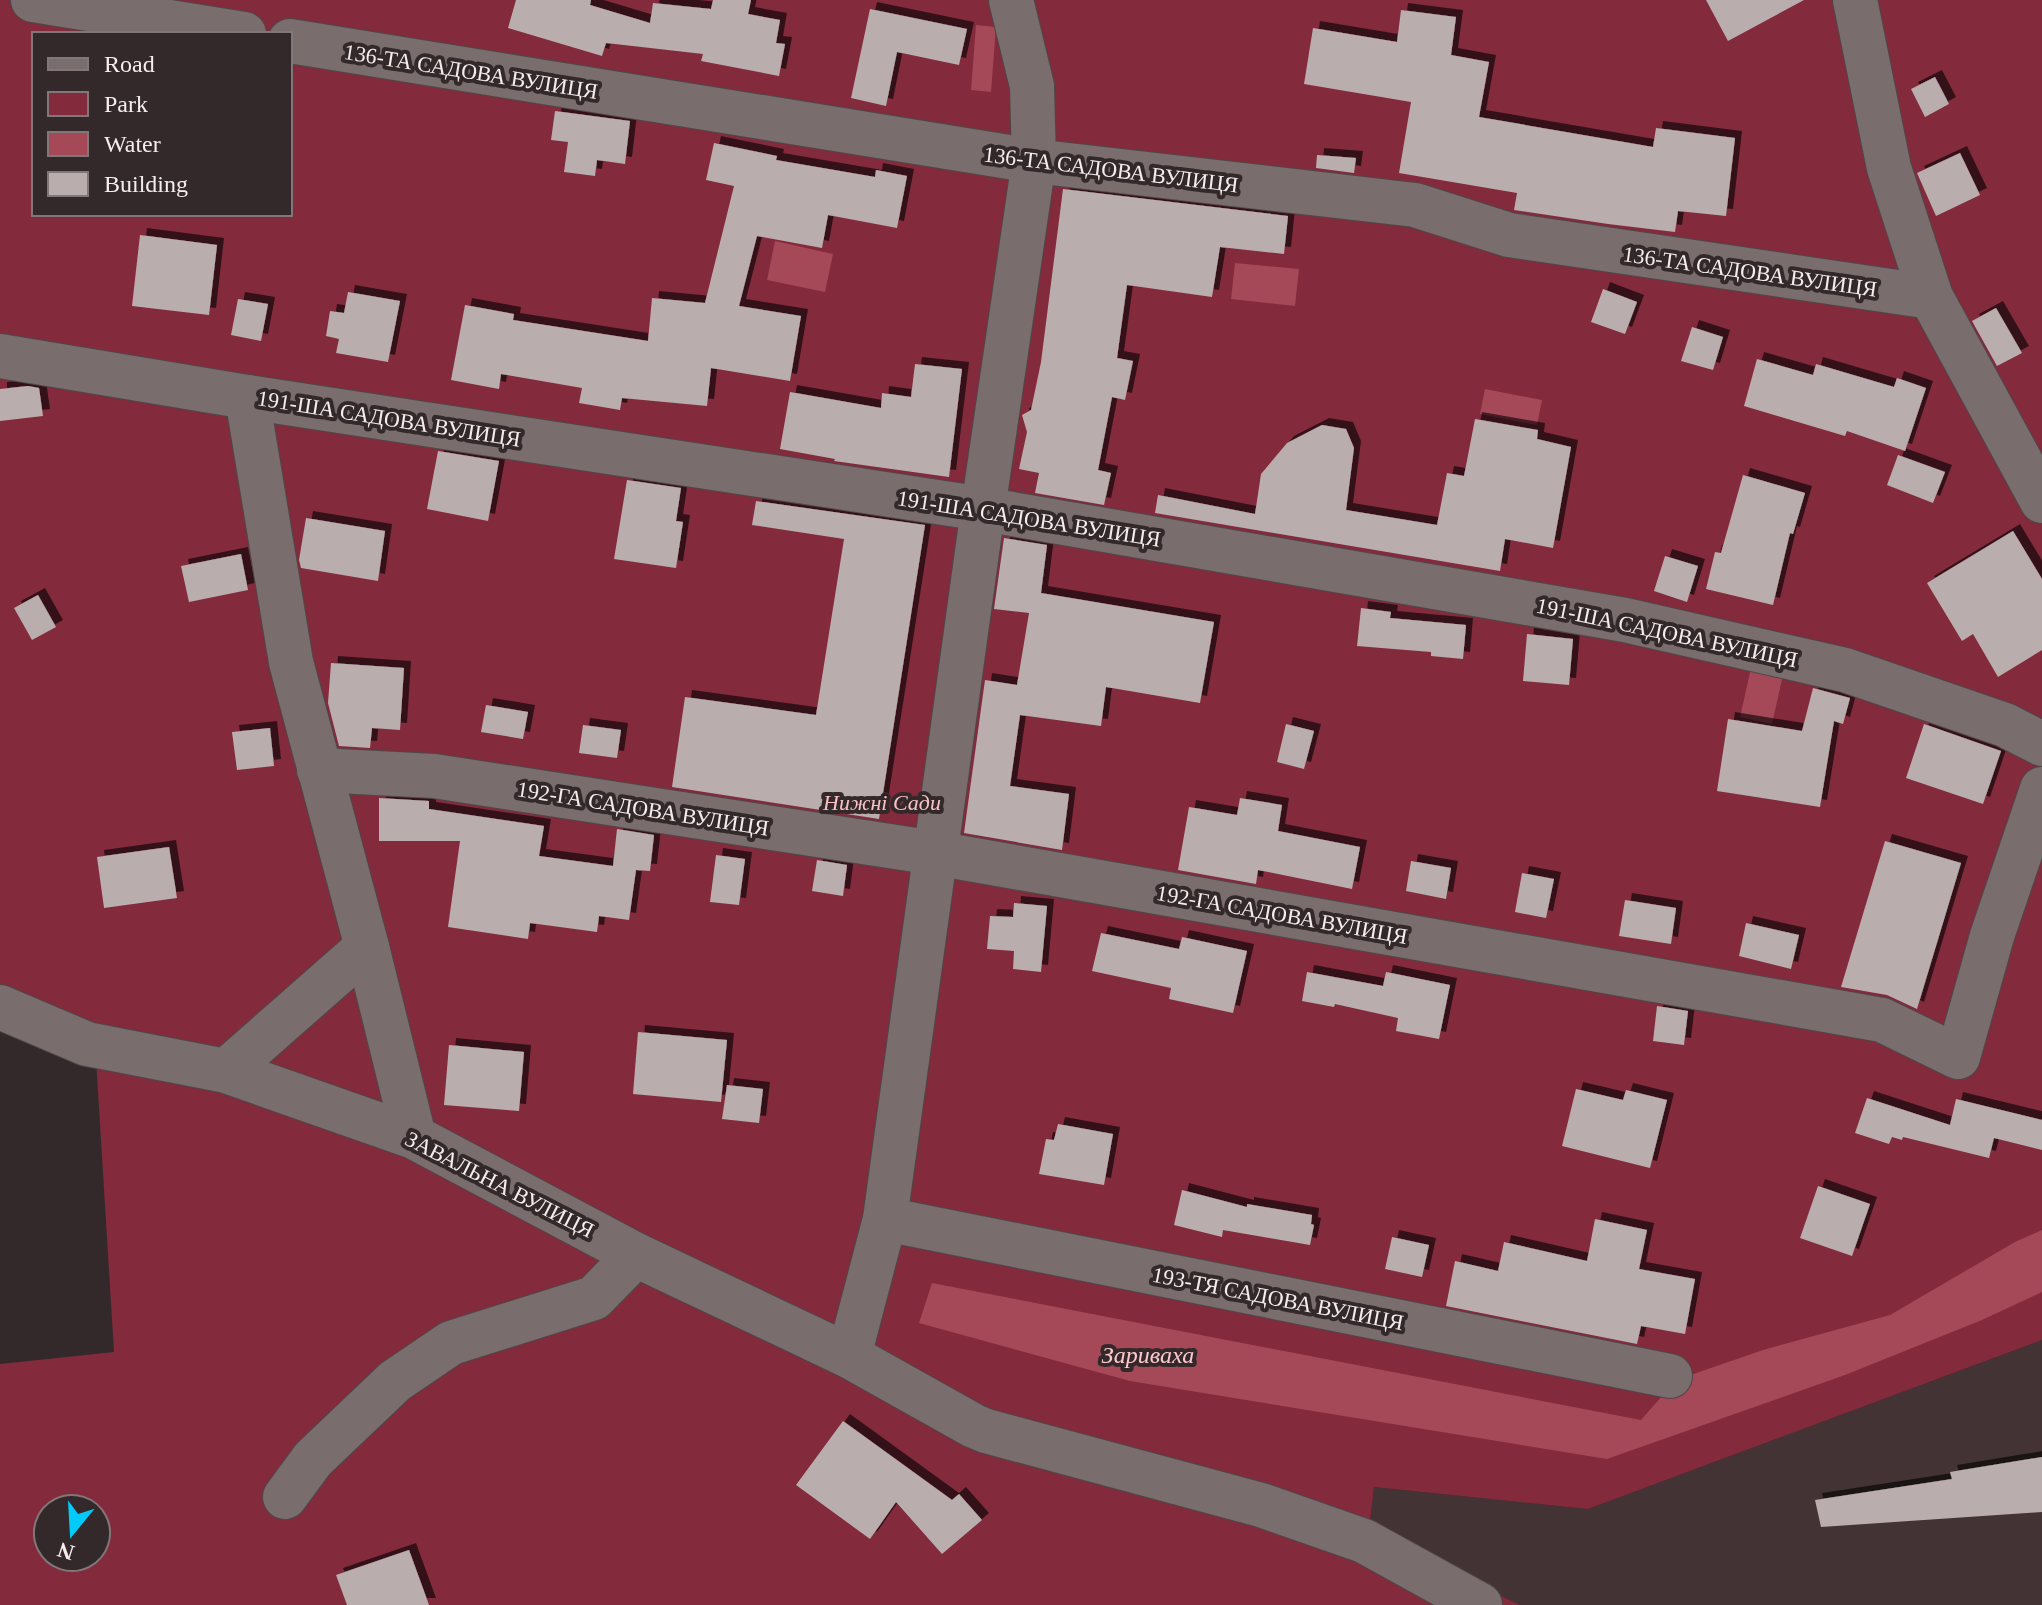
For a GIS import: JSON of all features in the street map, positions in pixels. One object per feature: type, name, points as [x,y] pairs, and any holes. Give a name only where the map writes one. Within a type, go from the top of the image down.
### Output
[{"type":"street","points":[[33,0],[232,32]]},
{"type":"street","points":[[849,1356],[885,1219],[1034,161],[1032,86],[1011,0]]},
{"type":"street","points":[[1855,0],[1889,168],[1931,297],[2042,501]]},
{"type":"street","name":"136-ТА САДОВА ВУЛИЦЯ","points":[[292,41],[1034,161],[1415,205],[1509,235],[1931,297]]},
{"type":"street","name":"191-ША САДОВА ВУЛИЦЯ","points":[[0,356],[247,397],[983,509],[1625,620],[1845,670],[2005,725],[2042,744]]},
{"type":"street","points":[[247,397],[291,662],[414,1137]]},
{"type":"street","name":"192-ГА САДОВА ВУЛИЦЯ","points":[[319,770],[434,776],[935,853],[1882,1020],[1958,1057],[1992,936],[2042,789]]},
{"type":"street","points":[[226,1071],[367,947]]},
{"type":"street","name":"ЗАВАЛЬНА ВУЛИЦЯ","points":[[0,1007],[87,1044],[226,1071],[414,1137],[636,1255],[849,1356],[986,1431],[1261,1505],[1364,1541],[1480,1605]]},
{"type":"street","name":"193-ТЯ САДОВА ВУЛИЦЯ","points":[[885,1219],[1670,1376]]},
{"type":"street","points":[[285,1497],[313,1459],[395,1381],[451,1343],[594,1298],[636,1255]]},
{"type":"shaded area","points":[[2042,1340],[2042,1605],[1520,1605],[1369,1531],[1374,1487],[1588,1509]]},
{"type":"green space","name":"Нижні Сади","points":[[0,0],[2042,0],[2042,1340],[1588,1509],[1374,1487],[1369,1531],[1520,1605],[0,1605],[0,1364],[114,1352],[94,1026],[0,987]]},
{"type":"water","points":[[976,25],[996,27],[991,92],[971,90]]},
{"type":"water","points":[[775,241],[833,254],[825,292],[767,280]]},
{"type":"water","points":[[1235,263],[1299,269],[1295,306],[1231,299]]},
{"type":"water","points":[[1485,389],[1542,400],[1537,425],[1480,414]]},
{"type":"water","points":[[1751,668],[1783,675],[1772,724],[1740,717]]},
{"type":"water","name":"Зариваха","points":[[2042,1230],[2042,1292],[1982,1320],[1845,1375],[1607,1459],[1130,1381],[919,1323],[932,1283],[1641,1420],[1676,1380],[1763,1350],[1890,1315],[2015,1242]]},
{"type":"building","points":[[516,0],[591,0],[590,5],[650,23],[653,3],[711,9],[713,0],[751,0],[748,14],[780,20],[776,43],[785,44],[779,76],[701,61],[703,54],[606,43],[602,56],[508,28]]},
{"type":"building","points":[[1706,0],[1804,0],[1728,41]]},
{"type":"building","points":[[870,9],[967,29],[959,65],[897,52],[886,106],[851,98]]},
{"type":"building","points":[[1401,10],[1456,17],[1451,55],[1489,62],[1479,117],[1653,147],[1656,128],[1735,138],[1726,216],[1678,211],[1675,232],[1608,224],[1514,210],[1517,193],[1399,173],[1411,102],[1304,84],[1313,28],[1397,42]]},
{"type":"building","points":[[1935,77],[1949,104],[1925,117],[1911,89]]},
{"type":"building","points":[[555,111],[630,121],[625,164],[597,160],[595,176],[564,172],[568,142],[551,140]]},
{"type":"building","points":[[714,143],[777,156],[776,160],[875,177],[876,170],[907,176],[897,228],[828,215],[822,248],[757,236],[739,306],[801,316],[790,381],[711,368],[707,406],[622,398],[620,410],[579,403],[582,388],[501,374],[499,389],[451,380],[465,305],[514,314],[513,320],[648,341],[652,298],[705,303],[734,186],[706,180]]},
{"type":"building","points":[[1960,153],[1980,195],[1936,216],[1917,173]]},
{"type":"building","points":[[1317,155],[1356,158],[1354,173],[1316,168]]},
{"type":"building","points":[[1063,189],[1288,216],[1284,254],[1220,247],[1212,297],[1127,285],[1117,358],[1133,361],[1125,400],[1112,397],[1098,470],[1111,473],[1104,505],[1035,493],[1039,473],[1019,469],[1027,432],[1022,415],[1031,410],[1041,362]]},
{"type":"building","points":[[140,235],[217,245],[209,315],[132,306]]},
{"type":"building","points":[[1603,289],[1637,302],[1625,334],[1591,322]]},
{"type":"building","points":[[348,292],[400,301],[388,362],[336,353],[339,339],[326,336],[330,311],[344,313]]},
{"type":"building","points":[[238,299],[268,304],[261,341],[231,335]]},
{"type":"building","points":[[1996,308],[2022,353],[1997,366],[1972,321]]},
{"type":"building","points":[[1692,327],[1723,337],[1713,370],[1681,361]]},
{"type":"building","points":[[1757,359],[1813,375],[1816,364],[1894,387],[1897,378],[1926,388],[1905,451],[1847,431],[1845,436],[1744,406]]},
{"type":"building","points":[[915,364],[962,369],[949,477],[834,461],[780,449],[790,392],[881,408],[882,393],[911,397]]},
{"type":"building","points":[[39,388],[43,416],[0,421],[0,389]]},
{"type":"building","points":[[1475,419],[1538,430],[1537,439],[1571,447],[1553,548],[1505,539],[1500,571],[1155,513],[1158,495],[1255,514],[1261,474],[1287,443],[1322,425],[1346,429],[1354,448],[1346,510],[1437,525],[1447,473],[1464,476]]},
{"type":"building","points":[[438,451],[499,461],[488,521],[427,509]]},
{"type":"building","points":[[1898,455],[1945,472],[1933,503],[1887,485]]},
{"type":"building","points":[[1743,475],[1805,493],[1793,534],[1790,533],[1773,605],[1706,589],[1715,552],[1721,553]]},
{"type":"building","points":[[627,480],[681,488],[676,521],[683,522],[676,568],[614,559]]},
{"type":"building","points":[[756,501],[925,525],[879,819],[672,787],[685,697],[816,715],[844,539],[752,525]]},
{"type":"building","points":[[306,518],[385,531],[378,581],[301,568],[299,560]]},
{"type":"building","points":[[2013,531],[2042,579],[2042,650],[1998,677],[1973,634],[1962,641],[1927,583]]},
{"type":"building","points":[[1004,538],[1047,545],[1041,593],[1214,622],[1200,703],[1106,687],[1101,726],[1020,715],[1010,786],[1069,794],[1062,850],[964,833],[985,680],[1017,685],[1029,613],[994,609]]},
{"type":"building","points":[[241,554],[248,590],[189,602],[181,566]]},
{"type":"building","points":[[1665,556],[1698,566],[1687,602],[1654,591]]},
{"type":"building","points":[[38,595],[56,627],[32,640],[14,608]]},
{"type":"building","points":[[1361,608],[1391,612],[1390,618],[1466,625],[1463,659],[1431,656],[1431,652],[1357,646]]},
{"type":"building","points":[[1527,634],[1573,639],[1569,685],[1523,681]]},
{"type":"building","points":[[331,663],[404,668],[400,730],[372,728],[370,748],[339,746],[328,703]]},
{"type":"building","points":[[1813,688],[1850,698],[1843,724],[1834,721],[1820,807],[1717,791],[1728,719],[1802,731]]},
{"type":"building","points":[[486,705],[528,712],[523,739],[481,732]]},
{"type":"building","points":[[1286,724],[1314,731],[1304,769],[1277,762]]},
{"type":"building","points":[[1924,724],[2001,751],[1983,804],[1906,778]]},
{"type":"building","points":[[583,725],[621,730],[617,758],[579,753]]},
{"type":"building","points":[[270,728],[274,766],[237,770],[232,732]]},
{"type":"building","points":[[379,798],[429,801],[429,809],[544,826],[539,856],[613,866],[617,829],[654,835],[650,871],[636,870],[629,920],[599,916],[597,932],[530,923],[528,939],[448,927],[460,841],[379,841]]},
{"type":"building","points":[[1240,798],[1282,805],[1278,831],[1360,847],[1352,889],[1258,870],[1256,884],[1178,870],[1189,807],[1237,815]]},
{"type":"building","points":[[1885,841],[1961,863],[1917,1009],[1887,995],[1841,987]]},
{"type":"building","points":[[169,847],[177,898],[104,908],[97,857]]},
{"type":"building","points":[[716,855],[745,859],[739,905],[710,902]]},
{"type":"building","points":[[817,860],[847,865],[843,896],[812,891]]},
{"type":"building","points":[[1411,861],[1451,868],[1446,899],[1406,891]]},
{"type":"building","points":[[1522,873],[1554,879],[1546,918],[1515,912]]},
{"type":"building","points":[[1625,900],[1676,908],[1671,944],[1619,936]]},
{"type":"building","points":[[1014,903],[1047,906],[1041,972],[1013,969],[1014,951],[987,949],[990,916],[1013,917]]},
{"type":"building","points":[[1746,923],[1799,935],[1791,969],[1739,956]]},
{"type":"building","points":[[1101,933],[1179,949],[1182,937],[1247,951],[1233,1013],[1169,999],[1171,988],[1092,971]]},
{"type":"building","points":[[1307,972],[1383,986],[1386,972],[1450,985],[1439,1039],[1396,1031],[1398,1018],[1335,1004],[1334,1007],[1302,1001]]},
{"type":"building","points":[[1657,1006],[1688,1011],[1684,1045],[1653,1041]]},
{"type":"building","points":[[638,1032],[727,1040],[721,1102],[633,1094]]},
{"type":"building","points":[[449,1045],[524,1052],[519,1111],[444,1105]]},
{"type":"building","points":[[727,1085],[763,1089],[759,1123],[722,1119]]},
{"type":"building","points":[[1576,1089],[1623,1100],[1626,1090],[1667,1100],[1650,1168],[1562,1146]]},
{"type":"building","points":[[1867,1098],[1950,1125],[1956,1099],[2042,1120],[2042,1150],[1994,1138],[1989,1158],[1903,1137],[1902,1140],[1892,1137],[1889,1144],[1855,1133]]},
{"type":"building","points":[[1058,1124],[1113,1134],[1104,1185],[1039,1174],[1046,1139],[1054,1140]]},
{"type":"building","points":[[1818,1186],[1870,1204],[1852,1256],[1800,1238]]},
{"type":"building","points":[[1182,1190],[1247,1207],[1247,1204],[1312,1215],[1311,1224],[1314,1225],[1310,1245],[1223,1230],[1222,1237],[1174,1225]]},
{"type":"building","points":[[1595,1219],[1647,1230],[1639,1269],[1695,1279],[1685,1334],[1641,1326],[1637,1344],[1446,1306],[1455,1261],[1498,1271],[1504,1242],[1587,1261]]},
{"type":"building","points":[[1392,1237],[1429,1245],[1422,1277],[1385,1269]]},
{"type":"building","points":[[843,1421],[952,1500],[959,1494],[982,1520],[942,1554],[896,1502],[870,1539],[796,1485]]},
{"type":"building","points":[[2042,1457],[2042,1512],[1821,1527],[1815,1500],[1952,1479],[1950,1472]]},
{"type":"building","points":[[409,1550],[429,1605],[347,1605],[336,1575]]}]
